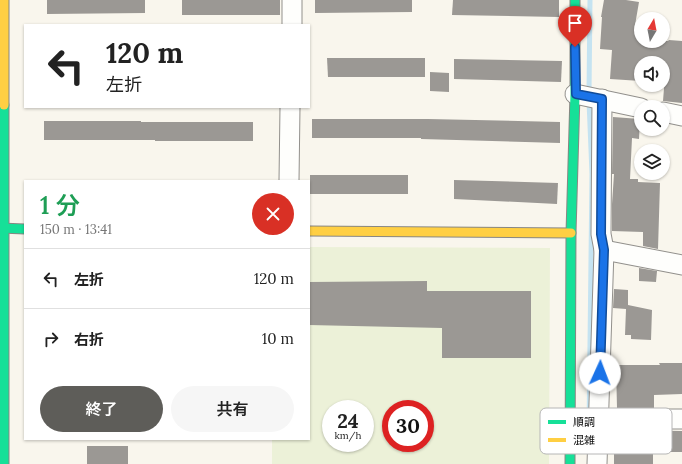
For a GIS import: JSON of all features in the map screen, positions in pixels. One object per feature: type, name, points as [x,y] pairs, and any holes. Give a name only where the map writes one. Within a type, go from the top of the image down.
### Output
[{"type":"street","points":[[4,0],[4,464]]},
{"type":"street","points":[[292,0],[292,24]]},
{"type":"street","points":[[570,408],[571,233],[576,94],[575,0]]},
{"type":"street","points":[[576,94],[634,106]]},
{"type":"street","points":[[599,408],[604,250],[601,234],[602,99]]},
{"type":"street","points":[[289,180],[290,108]]},
{"type":"street","points":[[670,113],[682,116]]},
{"type":"street","points":[[3,228],[24,229]]},
{"type":"street","points":[[310,232],[571,233]]},
{"type":"street","points":[[604,250],[682,265]]},
{"type":"street","points":[[570,454],[570,464]]},
{"type":"street","points":[[597,454],[597,464]]},
{"type":"green space","points":[[310,247],[550,248],[549,408],[540,408],[540,454],[549,454],[549,464],[272,464],[272,440],[310,440]]},
{"type":"building","points":[[47,0],[145,0],[145,13],[47,14]]},
{"type":"building","points":[[182,0],[280,0],[280,15],[182,15]]},
{"type":"building","points":[[315,0],[412,0],[412,12],[315,13]]},
{"type":"building","points":[[453,0],[559,0],[559,17],[452,15]]},
{"type":"building","points":[[604,0],[626,0],[639,2],[637,12],[634,12],[634,48],[670,48],[670,40],[682,41],[682,103],[663,100],[664,92],[670,92],[670,56],[634,56],[634,81],[610,79],[612,50],[600,49],[601,17]]},
{"type":"building","points":[[327,58],[425,58],[425,77],[328,77]]},
{"type":"building","points":[[454,59],[562,61],[561,82],[454,79]]},
{"type":"building","points":[[430,72],[449,73],[449,92],[430,91]]},
{"type":"building","points":[[613,117],[634,119],[634,136],[639,136],[639,139],[632,138],[630,179],[638,180],[638,182],[660,183],[658,249],[643,246],[643,232],[612,231],[614,174],[612,174]]},
{"type":"building","points":[[312,119],[428,119],[560,122],[560,143],[421,138],[312,138]]},
{"type":"building","points":[[44,121],[253,122],[253,141],[44,140]]},
{"type":"building","points":[[310,175],[408,175],[408,194],[310,194]]},
{"type":"building","points":[[454,180],[558,183],[557,204],[454,199]]},
{"type":"building","points":[[639,268],[657,271],[656,282],[639,281]]},
{"type":"building","points":[[427,281],[427,291],[531,291],[531,358],[442,358],[442,328],[310,325],[310,282]]},
{"type":"building","points":[[614,289],[628,290],[628,305],[652,310],[651,340],[631,339],[631,335],[625,335],[626,309],[613,308]]},
{"type":"building","points":[[659,363],[682,363],[682,394],[654,395],[654,408],[617,408],[616,365],[660,365]]},
{"type":"building","points":[[672,431],[682,431],[682,452],[672,452]]},
{"type":"building","points":[[87,446],[128,446],[128,464],[87,464]]},
{"type":"building","points":[[614,454],[653,454],[653,464],[614,464]]},
{"type":"waterway","points":[[589,93],[590,0]]},
{"type":"waterway","points":[[589,101],[592,174],[589,408]]},
{"type":"traffic: fast","points":[[570,408],[571,233],[575,94],[575,0]]},
{"type":"traffic: fast","points":[[4,105],[4,464]]},
{"type":"traffic: fast","points":[[0,228],[24,229]]},
{"type":"traffic: fast","points":[[570,454],[570,464]]},
{"type":"traffic: slow","points":[[4,0],[4,105]]},
{"type":"traffic: slow","points":[[310,231],[571,233]]},
{"type":"route","points":[[575,47],[576,94],[602,99],[601,234],[604,250],[600,373]]}]
